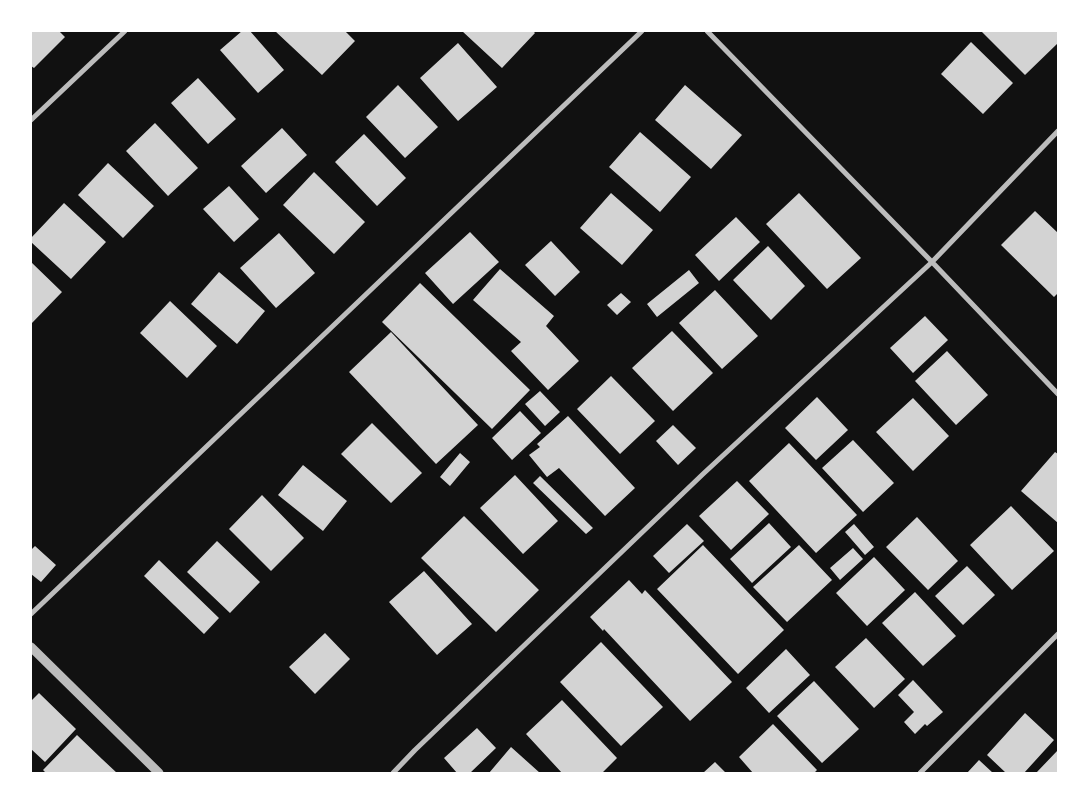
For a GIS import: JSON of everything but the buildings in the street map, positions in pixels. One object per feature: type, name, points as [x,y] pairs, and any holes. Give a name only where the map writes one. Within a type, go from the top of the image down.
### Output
[{"type":"street","points":[[31,120],[124,31]]},
{"type":"street","points":[[31,614],[642,31]]},
{"type":"street","points":[[707,31],[1058,394]]},
{"type":"street","points":[[393,773],[703,474],[932,262],[1058,131]]},
{"type":"street","points":[[920,773],[1058,634]]},
{"type":"street","points":[[31,648],[159,773]]}]
